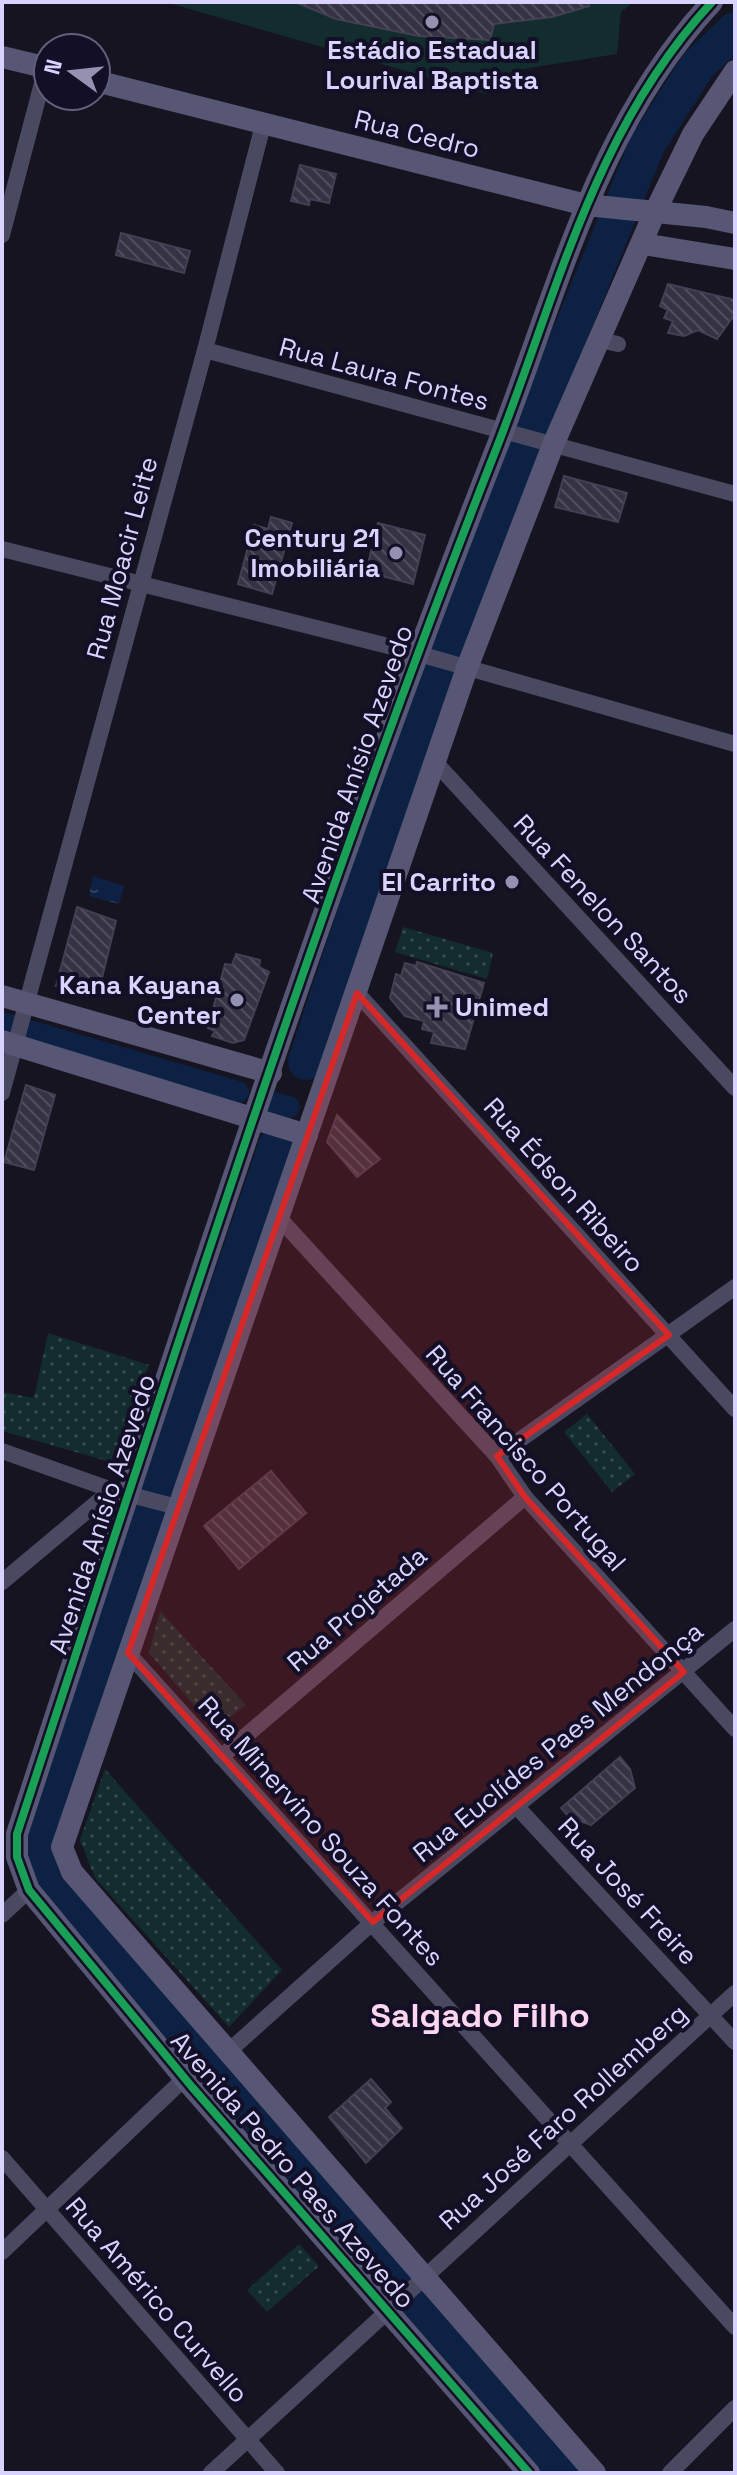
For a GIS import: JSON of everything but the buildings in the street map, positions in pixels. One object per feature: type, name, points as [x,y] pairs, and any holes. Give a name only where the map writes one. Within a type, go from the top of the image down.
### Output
[{"type":"street","name":"Avenida Anísio Azevedo","points":[[29,1890],[17,1857],[17,1834],[271,1073],[420,654],[640,93],[673,45],[712,2]]},
{"type":"street","points":[[2,57],[32,64]]},
{"type":"street","points":[[128,1653],[170,1504],[280,1219],[436,763],[461,666],[546,443],[608,342],[643,244],[648,214],[693,134],[735,71]]},
{"type":"street","name":"Rua Cedro","points":[[112,85],[594,206],[648,214],[706,217],[735,223]]},
{"type":"street","points":[[2,235],[35,112]]},
{"type":"street","name":"Rua Moacir Leite","points":[[12,1040],[25,1009],[205,350],[263,125]]},
{"type":"street","points":[[643,244],[735,259]]},
{"type":"street","name":"Rua Laura Fontes","points":[[205,350],[735,494]]},
{"type":"street","points":[[2,549],[139,586],[420,654],[735,744]]},
{"type":"street","name":"Rua Fenelon Santos","points":[[436,763],[735,1088]]},
{"type":"street","name":"Rua Édson Ribeiro","points":[[357,993],[735,1409]]},
{"type":"street","points":[[2,996],[25,1009],[271,1073]]},
{"type":"street","points":[[2,1093],[12,1040],[307,1135]]},
{"type":"street","name":"Rua Francisco Portugal","points":[[280,1219],[497,1456],[525,1497],[735,1729]]},
{"type":"street","points":[[497,1456],[735,1287]]},
{"type":"street","points":[[2,1451],[128,1494],[170,1504]]},
{"type":"street","points":[[2,1582],[128,1494]]},
{"type":"street","name":"Rua Projetada","points":[[221,1757],[525,1497]]},
{"type":"street","name":"Rua Euclídes Paes Mendonça","points":[[230,2050],[373,1922],[518,1808],[735,1629]]},
{"type":"street","name":"Avenida Pedro Paes Azevedo","points":[[128,1653],[63,1836],[64,1856],[72,1872],[230,2050],[417,2282],[595,2473]]},
{"type":"street","name":"Rua Minervino Souza Fontes","points":[[128,1653],[735,2327]]},
{"type":"street","name":"Rua José Freire","points":[[518,1808],[735,2042]]},
{"type":"street","points":[[2,1915],[29,1890]]},
{"type":"street","name":"Avenida Pedro Paes Azevedo","points":[[29,1890],[185,2078],[392,2306],[529,2473]]},
{"type":"street","name":"Rua José Faro Rollemberg","points":[[392,2306],[571,2146],[735,1993]]},
{"type":"street","points":[[2,2252],[185,2078]]},
{"type":"street","name":"Rua Américo Curvello","points":[[2,2158],[277,2473]]},
{"type":"street","points":[[211,2473],[392,2306]]},
{"type":"street","points":[[670,2473],[735,2408]]},
{"type":"highlighted area","points":[[357,993],[669,1335],[497,1456],[525,1497],[684,1672],[373,1922],[128,1653]]},
{"type":"green space","points":[[165,2],[634,2],[621,12],[617,54],[523,69],[486,94]]},
{"type":"green space","points":[[403,927],[493,953],[487,979],[395,952]]},
{"type":"green space","points":[[48,1333],[149,1365],[114,1463],[2,1431],[2,1392],[34,1398]]},
{"type":"green space","points":[[587,1414],[635,1474],[612,1492],[564,1432]]},
{"type":"green space","points":[[160,1611],[246,1705],[214,1729],[149,1653]]},
{"type":"green space","points":[[105,1769],[282,1970],[229,2027],[95,1878],[80,1840]]},
{"type":"green space","points":[[299,2244],[319,2266],[267,2312],[247,2290]]},
{"type":"water","points":[[93,876],[124,886],[119,904],[89,896]]},
{"type":"waterway","points":[[306,1062],[400,778],[505,494],[647,145],[698,65],[735,30]]},
{"type":"waterway","points":[[2,1023],[238,1092]]},
{"type":"waterway","points":[[275,1103],[289,1107]]},
{"type":"waterway","points":[[276,1147],[47,1820],[39,1848],[43,1867],[564,2473]]},
{"type":"cycle path","points":[[529,2473],[192,2087],[29,1890],[17,1857],[17,1834],[306,966],[430,622],[582,216],[637,104],[671,51],[712,2]]},
{"type":"place","name":"Estádio Estadual Lourival Baptista","points":[[432,22]]},
{"type":"place","name":"Century 21 Imobiliária","points":[[396,553]]},
{"type":"place","name":"El Carrito","points":[[512,882]]},
{"type":"place","name":"Kana Kayana Center","points":[[237,1000]]},
{"type":"place","name":"Unimed","points":[[437,1007]]},
{"type":"district","name":"Salgado Filho","points":[[480,2015]]}]
